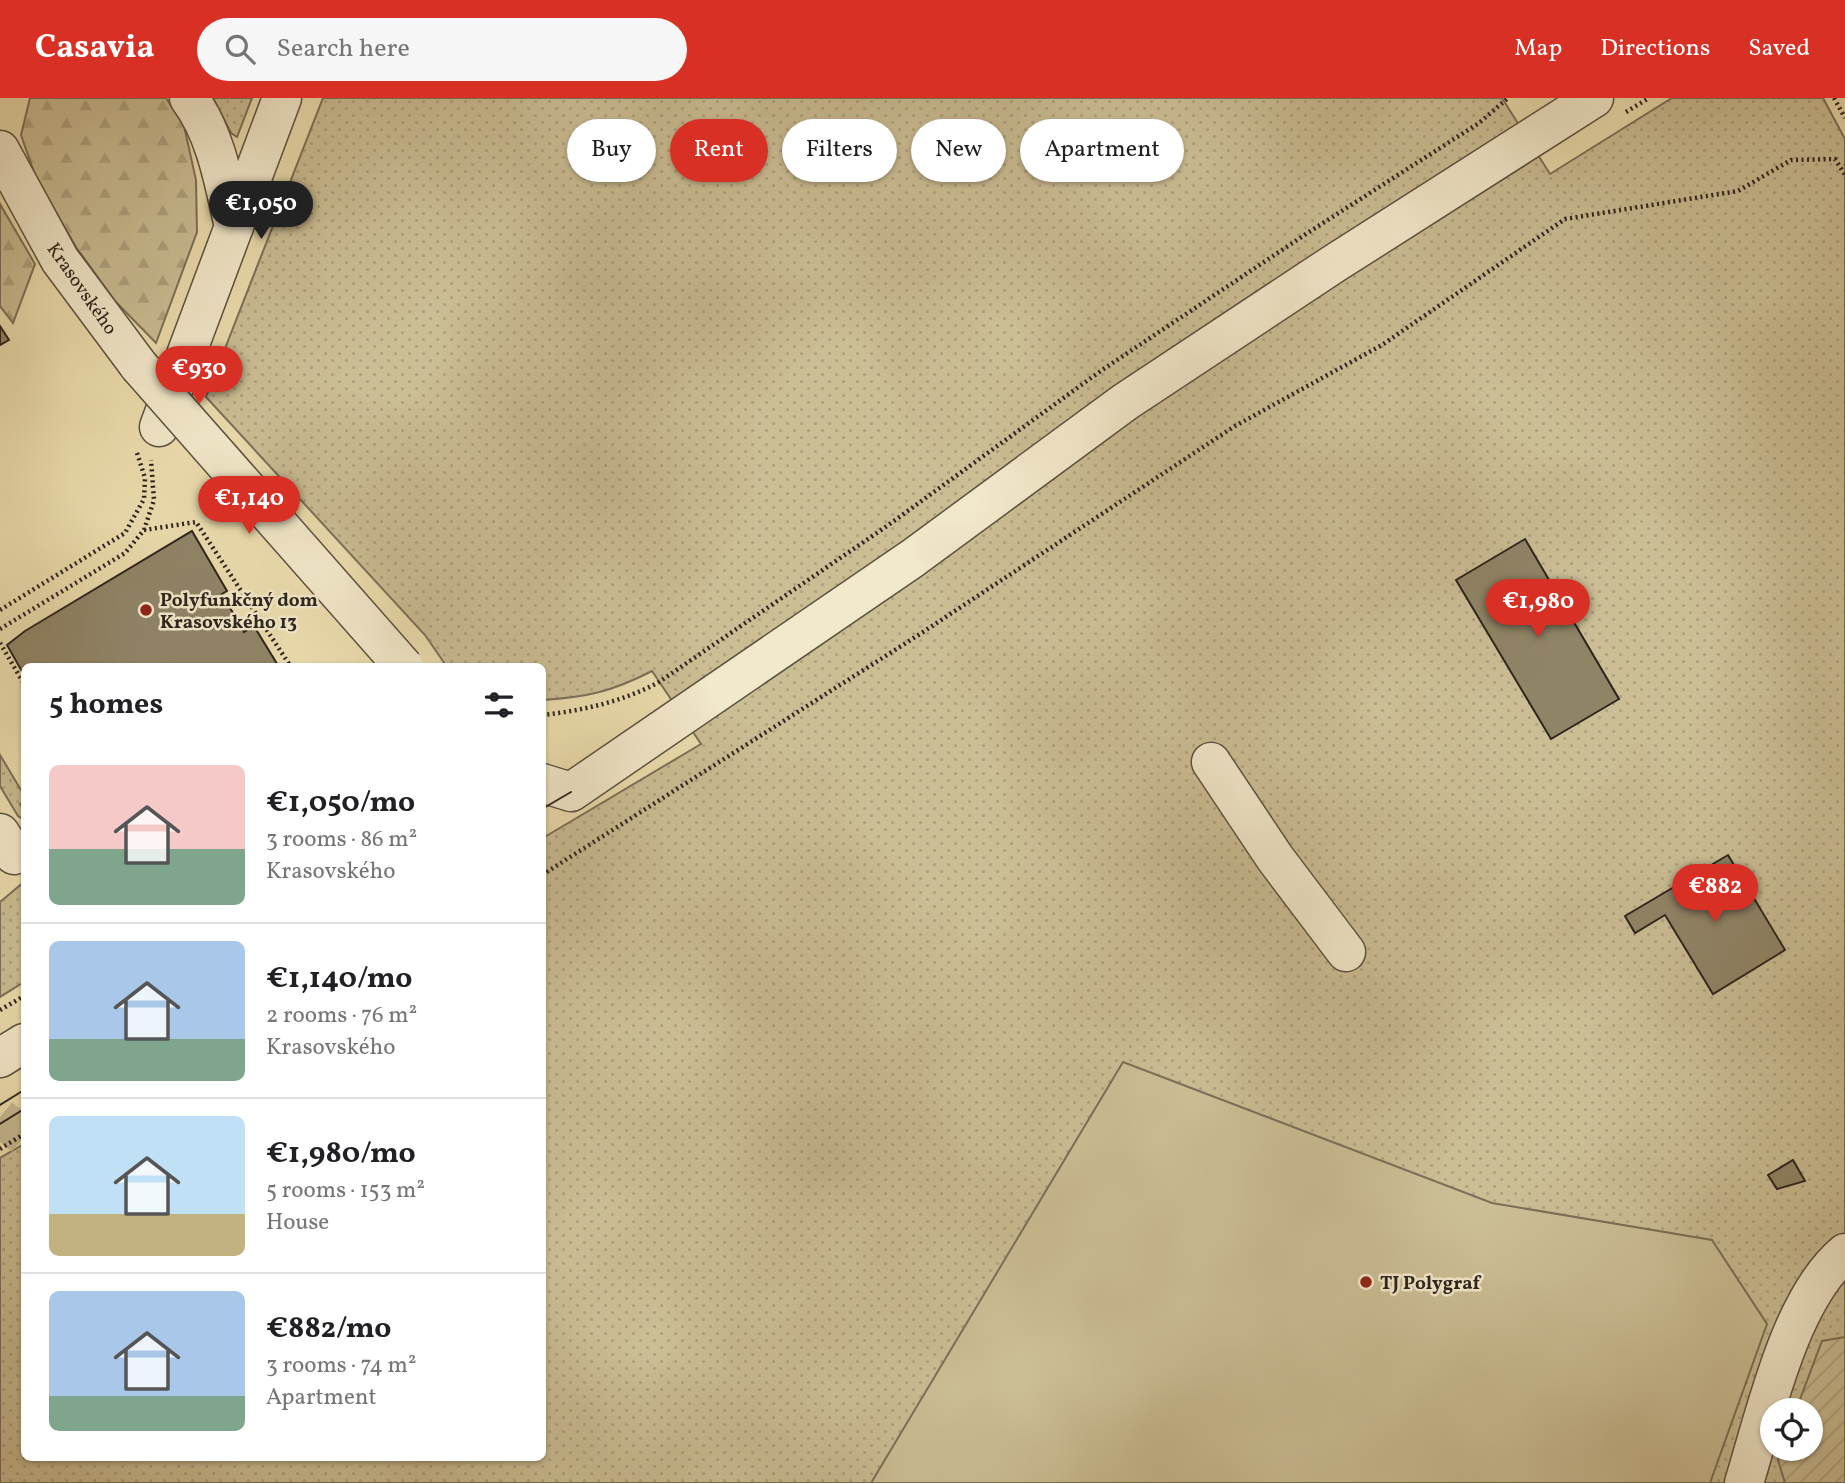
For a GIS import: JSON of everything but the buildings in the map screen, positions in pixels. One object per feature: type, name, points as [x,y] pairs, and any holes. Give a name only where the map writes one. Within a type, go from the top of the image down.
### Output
[{"type":"street","points":[[189,98],[200,113],[219,163],[234,227]]},
{"type":"street","points":[[159,426],[282,98]]},
{"type":"street","points":[[552,786],[671,700],[899,543],[1115,386],[1515,116],[1562,98]]},
{"type":"street","points":[[1515,116],[1594,98]]},
{"type":"street","name":"Krasovského","points":[[0,150],[60,260],[139,366],[400,663]]},
{"type":"street","points":[[1212,761],[1275,858],[1346,952]]},
{"type":"street","points":[[0,1058],[21,1046]]},
{"type":"street","points":[[1744,1483],[1786,1350],[1813,1290],[1845,1253]]},
{"type":"path","points":[[1834,98],[1845,118]]},
{"type":"path","points":[[546,872],[920,634],[1235,426],[1382,345],[1565,219],[1738,191],[1791,160],[1835,159],[1845,175]]},
{"type":"path","points":[[0,629],[125,553],[144,530],[154,500],[150,447],[159,426]]},
{"type":"path","points":[[0,610],[125,533],[144,499],[145,478],[137,459],[136,447],[139,437],[159,426]]},
{"type":"path","points":[[144,530],[196,522],[288,663]]},
{"type":"path","points":[[0,643],[21,679]]},
{"type":"path","points":[[546,715],[563,713],[646,690],[671,700]]},
{"type":"path","points":[[0,1010],[21,998]]},
{"type":"path","points":[[0,1149],[21,1136]]},
{"type":"green space","points":[[30,98],[166,98],[184,126],[196,180],[197,232],[156,343],[115,301],[76,247],[36,178],[21,135]]},
{"type":"green space","points":[[213,98],[252,98],[237,137],[231,133]]},
{"type":"green space","points":[[323,98],[1502,98],[1550,174],[1672,98],[1823,98],[1845,139],[1845,1483],[0,1483],[0,1158],[21,1146],[21,1461],[546,1461],[546,836],[701,744],[652,671],[599,692],[546,700],[546,663],[444,663],[425,635],[206,397]]},
{"type":"green space","points":[[0,204],[35,264],[13,323],[0,306]]},
{"type":"green space","points":[[0,755],[21,790],[21,818],[18,816],[0,786]]},
{"type":"green space","points":[[21,884],[21,984],[0,997],[0,902]]},
{"type":"green space","name":"TJ Polygraf","points":[[1123,1062],[1492,1203],[1712,1240],[1767,1324],[1710,1483],[871,1483]]},
{"type":"green space","points":[[1845,1337],[1845,1483],[1785,1483],[1778,1461],[1823,1461],[1823,1398],[1801,1398],[1822,1341]]},
{"type":"tunnel","points":[[0,1117],[21,1134]]},
{"type":"tram line","points":[[546,807],[571,792]]},
{"type":"tram line","points":[[0,1105],[21,1092]]},
{"type":"tram line","points":[[0,1124],[21,1111]]},
{"type":"place","name":"Polyfunkčný dom Krasovského 13","points":[[146,610]]},
{"type":"place","name":"TJ Polygraf","points":[[1366,1282]]}]
